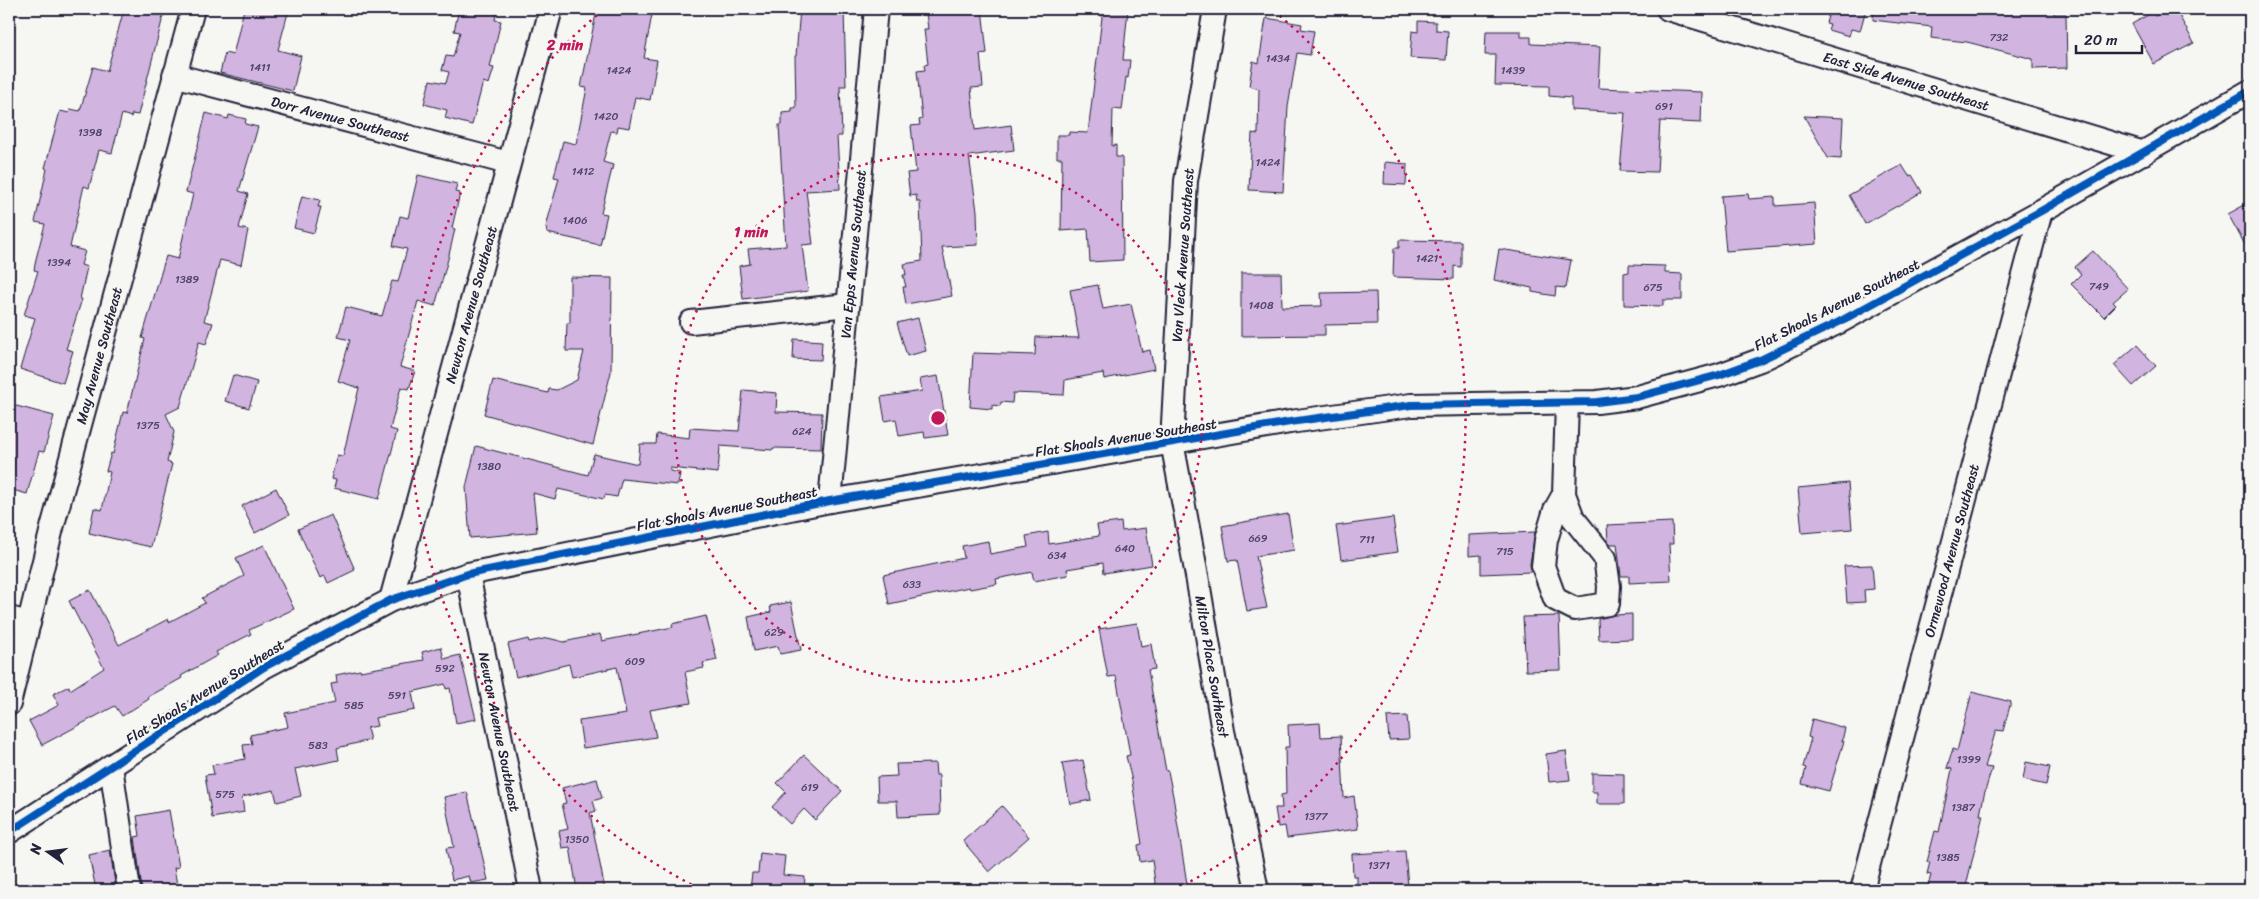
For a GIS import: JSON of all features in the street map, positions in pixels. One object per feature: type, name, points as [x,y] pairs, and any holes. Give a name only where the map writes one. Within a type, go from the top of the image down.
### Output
[{"type":"street","name":"May Avenue Southeast","points":[[9,704],[19,621],[52,528],[193,9]]},
{"type":"street","name":"Newton Avenue Southeast","points":[[391,600],[551,9]]},
{"type":"street","name":"Van Epps Avenue Southeast","points":[[830,501],[876,9]]},
{"type":"street","name":"Van Vleck Avenue Southeast","points":[[1172,442],[1186,181],[1215,9]]},
{"type":"street","name":"East Side Avenue Southeast","points":[[1668,9],[2144,153]]},
{"type":"street","name":"Dorr Avenue Southeast","points":[[174,75],[508,163]]},
{"type":"street","name":"Flat Shoals Avenue Southeast","points":[[9,832],[264,667],[391,600],[468,574],[830,501],[1290,422],[1411,405],[1597,402],[1672,389],[1719,375],[1760,360],[1839,322],[2041,211],[2250,91]]},
{"type":"street","name":"Ormewood Avenue Southeast","points":[[1862,890],[2041,211]]},
{"type":"street","points":[[691,322],[848,305]]},
{"type":"street","points":[[1564,494],[1555,510],[1546,540],[1543,566],[1555,599],[1575,609],[1608,604],[1609,586],[1606,558],[1573,518],[1564,494],[1567,403]]},
{"type":"street","name":"Milton Place Southeast","points":[[1172,442],[1223,731],[1257,890]]},
{"type":"street","name":"Newton Avenue Southeast","points":[[468,574],[531,890]]},
{"type":"street","points":[[112,766],[129,890]]},
{"type":"shaded area","points":[[9,864],[12,865],[16,890],[9,890]]},
{"type":"building","points":[[124,9],[165,9],[138,115],[132,114],[131,117],[122,114],[112,153],[99,150],[89,188],[84,186],[70,247],[85,251],[81,265],[87,267],[80,299],[82,299],[66,349],[73,351],[63,383],[20,369],[35,318],[24,315],[38,271],[34,270],[45,224],[35,222],[47,169],[45,168],[60,111],[69,113],[70,109],[80,111],[93,67],[107,71]]},
{"type":"building","points":[[244,9],[289,9],[278,50],[301,56],[293,91],[220,73],[225,53],[233,55]]},
{"type":"building","points":[[459,9],[497,9],[495,20],[501,21],[490,67],[494,68],[489,84],[483,82],[472,125],[445,118],[447,110],[424,104],[430,80],[446,83],[449,72],[442,70],[446,56],[453,57],[460,32],[454,31]]},
{"type":"building","points":[[597,9],[653,9],[644,58],[657,60],[650,100],[635,97],[629,128],[618,126],[617,132],[611,131],[603,162],[613,165],[601,213],[607,214],[600,245],[547,233],[546,227],[559,178],[554,177],[563,141],[576,144],[587,88],[581,87]]},
{"type":"building","points":[[800,9],[844,9],[846,86],[840,86],[842,136],[837,136],[840,189],[806,191],[813,244],[802,245],[808,291],[743,299],[739,266],[750,264],[748,249],[786,246],[779,125],[782,125],[782,113],[792,112],[792,108],[796,108],[795,56]]},
{"type":"building","points":[[982,9],[987,53],[980,54],[983,87],[971,88],[975,130],[1011,125],[1014,150],[969,156],[977,211],[978,245],[942,247],[952,296],[906,304],[903,287],[906,287],[903,275],[906,275],[904,264],[922,261],[920,202],[917,202],[916,195],[910,196],[907,173],[916,172],[911,126],[920,125],[919,120],[922,119],[917,71],[925,70],[924,65],[928,64],[924,29],[928,29],[926,13]]},
{"type":"building","points":[[1103,9],[1128,9],[1123,60],[1130,60],[1128,78],[1126,77],[1122,110],[1113,109],[1112,146],[1116,145],[1116,157],[1122,157],[1123,260],[1090,262],[1088,229],[1061,231],[1062,158],[1057,158],[1057,135],[1069,135],[1069,132],[1088,133]]},
{"type":"building","points":[[1830,9],[1866,9],[1860,31],[1851,29],[1849,36],[1828,30],[1830,24],[1826,23]]},
{"type":"building","points":[[1874,9],[2054,9],[2054,14],[2066,14],[2067,68],[2033,69],[2033,59],[1967,42],[1931,38],[1932,27],[1873,20]]},
{"type":"building","points":[[2167,10],[2169,14],[2176,10],[2194,43],[2154,64],[2132,24],[2153,12],[2155,16]]},
{"type":"building","points":[[1266,18],[1302,24],[1301,29],[1314,31],[1310,55],[1297,53],[1288,107],[1283,192],[1249,190],[1252,133],[1258,134],[1259,89],[1249,86],[1253,61],[1259,63]]},
{"type":"building","points":[[1418,21],[1436,22],[1436,30],[1448,31],[1446,60],[1410,58],[1412,31],[1418,32]]},
{"type":"building","points":[[1486,31],[1521,31],[1521,37],[1531,37],[1531,44],[1600,47],[1598,88],[1702,92],[1701,123],[1660,121],[1657,172],[1620,171],[1625,113],[1571,110],[1571,98],[1549,96],[1549,86],[1495,85],[1496,55],[1485,55]]},
{"type":"building","points":[[206,113],[228,119],[229,115],[246,119],[245,124],[258,127],[239,191],[248,194],[239,228],[248,230],[241,265],[220,260],[204,321],[213,323],[206,344],[199,342],[180,407],[166,414],[174,432],[167,462],[172,464],[151,547],[89,533],[94,508],[102,510],[110,472],[106,471],[111,453],[113,454],[123,412],[127,413],[145,339],[142,338],[166,256],[178,259],[193,194],[186,192]]},
{"type":"building","points":[[1804,116],[1843,118],[1841,159],[1828,158]]},
{"type":"building","points":[[1385,162],[1407,164],[1406,185],[1384,184]]},
{"type":"building","points":[[1902,165],[1909,176],[1912,175],[1922,192],[1865,224],[1849,195]]},
{"type":"building","points":[[418,175],[457,184],[455,192],[460,193],[452,228],[455,229],[435,306],[418,301],[400,367],[415,371],[409,389],[401,387],[390,429],[397,431],[379,499],[334,488],[336,480],[331,479],[337,455],[343,456],[359,388],[338,381],[350,340],[338,337],[346,307],[382,316],[392,281],[398,282],[407,249],[393,246],[400,216],[408,218]]},
{"type":"building","points":[[1748,194],[1749,199],[1775,197],[1775,206],[1814,203],[1817,244],[1726,251],[1721,196]]},
{"type":"building","points":[[302,196],[320,200],[318,207],[321,207],[314,233],[294,228]]},
{"type":"building","points":[[2250,202],[2250,254],[2228,214]]},
{"type":"building","points":[[1399,240],[1461,241],[1461,267],[1454,266],[1454,279],[1393,277],[1394,248],[1399,248]]},
{"type":"building","points":[[1499,249],[1571,260],[1566,288],[1556,287],[1555,296],[1532,292],[1532,288],[1494,280]]},
{"type":"building","points":[[2093,251],[2128,289],[2113,302],[2116,305],[2104,317],[2071,284],[2081,274],[2075,267]]},
{"type":"building","points":[[1629,265],[1665,266],[1665,273],[1682,274],[1682,300],[1663,300],[1663,306],[1624,305],[1624,273],[1629,272]]},
{"type":"building","points":[[1241,273],[1281,273],[1282,307],[1322,306],[1321,293],[1376,292],[1377,324],[1325,325],[1325,335],[1241,336]]},
{"type":"building","points":[[570,277],[612,278],[611,372],[593,445],[484,414],[493,380],[548,393],[549,389],[557,390],[577,380],[584,351],[566,351],[567,323],[570,323]]},
{"type":"building","points":[[1098,285],[1103,309],[1131,304],[1142,352],[1150,350],[1154,369],[1104,379],[1103,373],[1065,380],[1064,395],[1013,393],[1012,403],[1001,402],[1000,406],[992,405],[992,409],[970,407],[973,353],[1035,355],[1036,337],[1079,338],[1070,290]]},
{"type":"building","points":[[918,318],[926,351],[907,356],[897,323]]},
{"type":"building","points":[[794,339],[822,341],[821,360],[793,359]]},
{"type":"building","points":[[2137,345],[2156,366],[2133,386],[2114,365]]},
{"type":"building","points":[[233,375],[257,382],[249,408],[225,401]]},
{"type":"building","points":[[938,376],[948,435],[925,438],[924,432],[899,436],[896,419],[885,421],[881,397],[922,391],[920,379]]},
{"type":"building","points":[[743,390],[777,393],[776,412],[822,413],[821,449],[773,448],[772,450],[720,446],[718,473],[670,468],[670,471],[680,473],[678,485],[622,479],[617,497],[605,495],[604,499],[558,489],[555,499],[533,493],[537,532],[470,538],[466,487],[476,446],[588,475],[594,454],[638,464],[640,444],[656,444],[657,434],[689,438],[690,428],[739,431]]},
{"type":"building","points":[[9,404],[54,416],[44,452],[39,451],[27,494],[9,489]]},
{"type":"building","points":[[1848,483],[1852,529],[1802,533],[1798,488]]},
{"type":"building","points":[[276,488],[289,515],[255,533],[242,506]]},
{"type":"building","points":[[1288,514],[1294,550],[1256,556],[1267,608],[1247,611],[1237,560],[1228,561],[1222,526]]},
{"type":"building","points":[[331,515],[355,570],[328,583],[325,576],[320,578],[298,529]]},
{"type":"building","points":[[1393,518],[1398,552],[1341,560],[1336,526]]},
{"type":"building","points":[[1121,522],[1122,531],[1146,528],[1152,565],[1104,573],[1103,563],[1067,569],[1068,575],[1034,581],[1032,572],[996,579],[997,584],[970,589],[969,587],[889,604],[883,575],[964,558],[962,546],[988,541],[990,554],[1028,547],[1026,536],[1048,532],[1049,544],[1099,536],[1097,525]]},
{"type":"building","points":[[1672,522],[1673,544],[1669,544],[1671,581],[1629,583],[1629,576],[1621,576],[1617,544],[1611,544],[1608,541],[1607,525]]},
{"type":"building","points":[[1535,532],[1530,564],[1531,572],[1481,574],[1481,555],[1469,556],[1469,535]]},
{"type":"building","points":[[264,545],[294,609],[249,630],[251,634],[216,652],[218,655],[181,676],[182,678],[148,697],[149,699],[122,716],[115,706],[42,745],[29,721],[59,705],[53,694],[69,686],[70,690],[104,668],[69,601],[90,590],[119,645],[168,619],[169,622],[205,603],[202,598],[244,576],[236,558]]},
{"type":"building","points":[[1872,565],[1874,589],[1864,590],[1865,602],[1847,603],[1844,566]]},
{"type":"building","points":[[791,602],[801,650],[780,654],[778,646],[754,651],[748,617],[771,612],[770,606]]},
{"type":"building","points":[[1632,614],[1632,639],[1599,640],[1598,619]]},
{"type":"building","points":[[706,616],[717,660],[703,663],[704,668],[685,672],[691,703],[650,710],[656,737],[583,748],[579,721],[626,714],[617,667],[572,677],[569,664],[516,677],[508,644],[528,639],[529,642],[548,638],[564,642],[600,634],[602,641],[673,627],[672,624]]},
{"type":"building","points":[[1559,616],[1561,670],[1526,671],[1523,617]]},
{"type":"building","points":[[1137,623],[1141,646],[1151,644],[1155,669],[1148,670],[1166,771],[1168,771],[1173,796],[1188,890],[1156,890],[1152,860],[1140,862],[1138,845],[1142,844],[1126,756],[1130,755],[1116,676],[1108,677],[1099,629]]},
{"type":"building","points":[[441,647],[444,659],[460,655],[476,719],[456,723],[450,688],[446,689],[445,684],[412,692],[415,710],[375,718],[377,726],[367,728],[370,740],[337,748],[339,760],[295,769],[301,796],[277,802],[274,790],[242,797],[244,812],[212,818],[205,775],[214,774],[212,765],[245,759],[243,745],[252,744],[250,735],[288,727],[285,713],[335,703],[331,684],[337,683],[336,675],[424,660],[422,652]]},
{"type":"building","points":[[1972,692],[2011,702],[2003,731],[1996,730],[1985,767],[1992,768],[1984,795],[1980,815],[1983,815],[1965,890],[1927,890],[1931,875],[1927,874],[1930,862],[1927,862],[1935,831],[1939,832],[1952,769],[1947,768],[1953,749],[1957,751]]},
{"type":"building","points":[[1407,716],[1409,739],[1389,740],[1387,717]]},
{"type":"building","points":[[1812,719],[1845,728],[1842,741],[1844,741],[1829,791],[1802,784],[1806,768],[1803,767],[1811,738],[1808,737]]},
{"type":"building","points":[[1320,723],[1321,737],[1341,736],[1344,798],[1354,796],[1358,829],[1287,838],[1285,826],[1278,827],[1275,808],[1282,808],[1281,795],[1286,794],[1285,747],[1289,747],[1288,725]]},
{"type":"building","points":[[1566,751],[1570,780],[1549,782],[1546,754]]},
{"type":"building","points":[[804,755],[842,791],[815,820],[804,809],[790,824],[772,807],[786,792],[777,783]]},
{"type":"building","points":[[1083,760],[1091,800],[1070,804],[1062,763]]},
{"type":"building","points":[[2026,762],[2050,767],[2046,785],[2023,780]]},
{"type":"building","points":[[935,763],[936,775],[939,775],[940,815],[898,817],[897,801],[878,801],[877,777],[897,776],[896,764]]},
{"type":"building","points":[[1592,773],[1624,774],[1624,804],[1597,804],[1597,792],[1592,792]]},
{"type":"building","points":[[597,779],[602,798],[593,801],[596,811],[590,813],[605,890],[577,890],[570,847],[562,848],[559,831],[568,829],[562,804],[566,803],[562,788]]},
{"type":"building","points":[[467,792],[488,880],[471,883],[469,876],[452,880],[446,848],[454,847],[444,797]]},
{"type":"building","points":[[1002,806],[1029,837],[989,872],[963,841]]},
{"type":"building","points":[[169,810],[179,867],[174,868],[178,890],[142,890],[135,837],[140,836],[137,816]]},
{"type":"building","points":[[110,850],[116,890],[96,890],[89,855]]},
{"type":"building","points":[[1405,851],[1408,887],[1357,890],[1357,876],[1353,876],[1352,854]]},
{"type":"building","points":[[760,853],[785,856],[783,875],[805,877],[804,890],[750,890],[752,873],[758,873]]},
{"type":"cycle path","points":[[9,832],[264,667],[391,600],[468,574],[830,501],[1290,422],[1411,405],[1597,402],[1637,397],[1719,375],[1760,360],[1839,322],[2041,211],[2250,91]]}]
